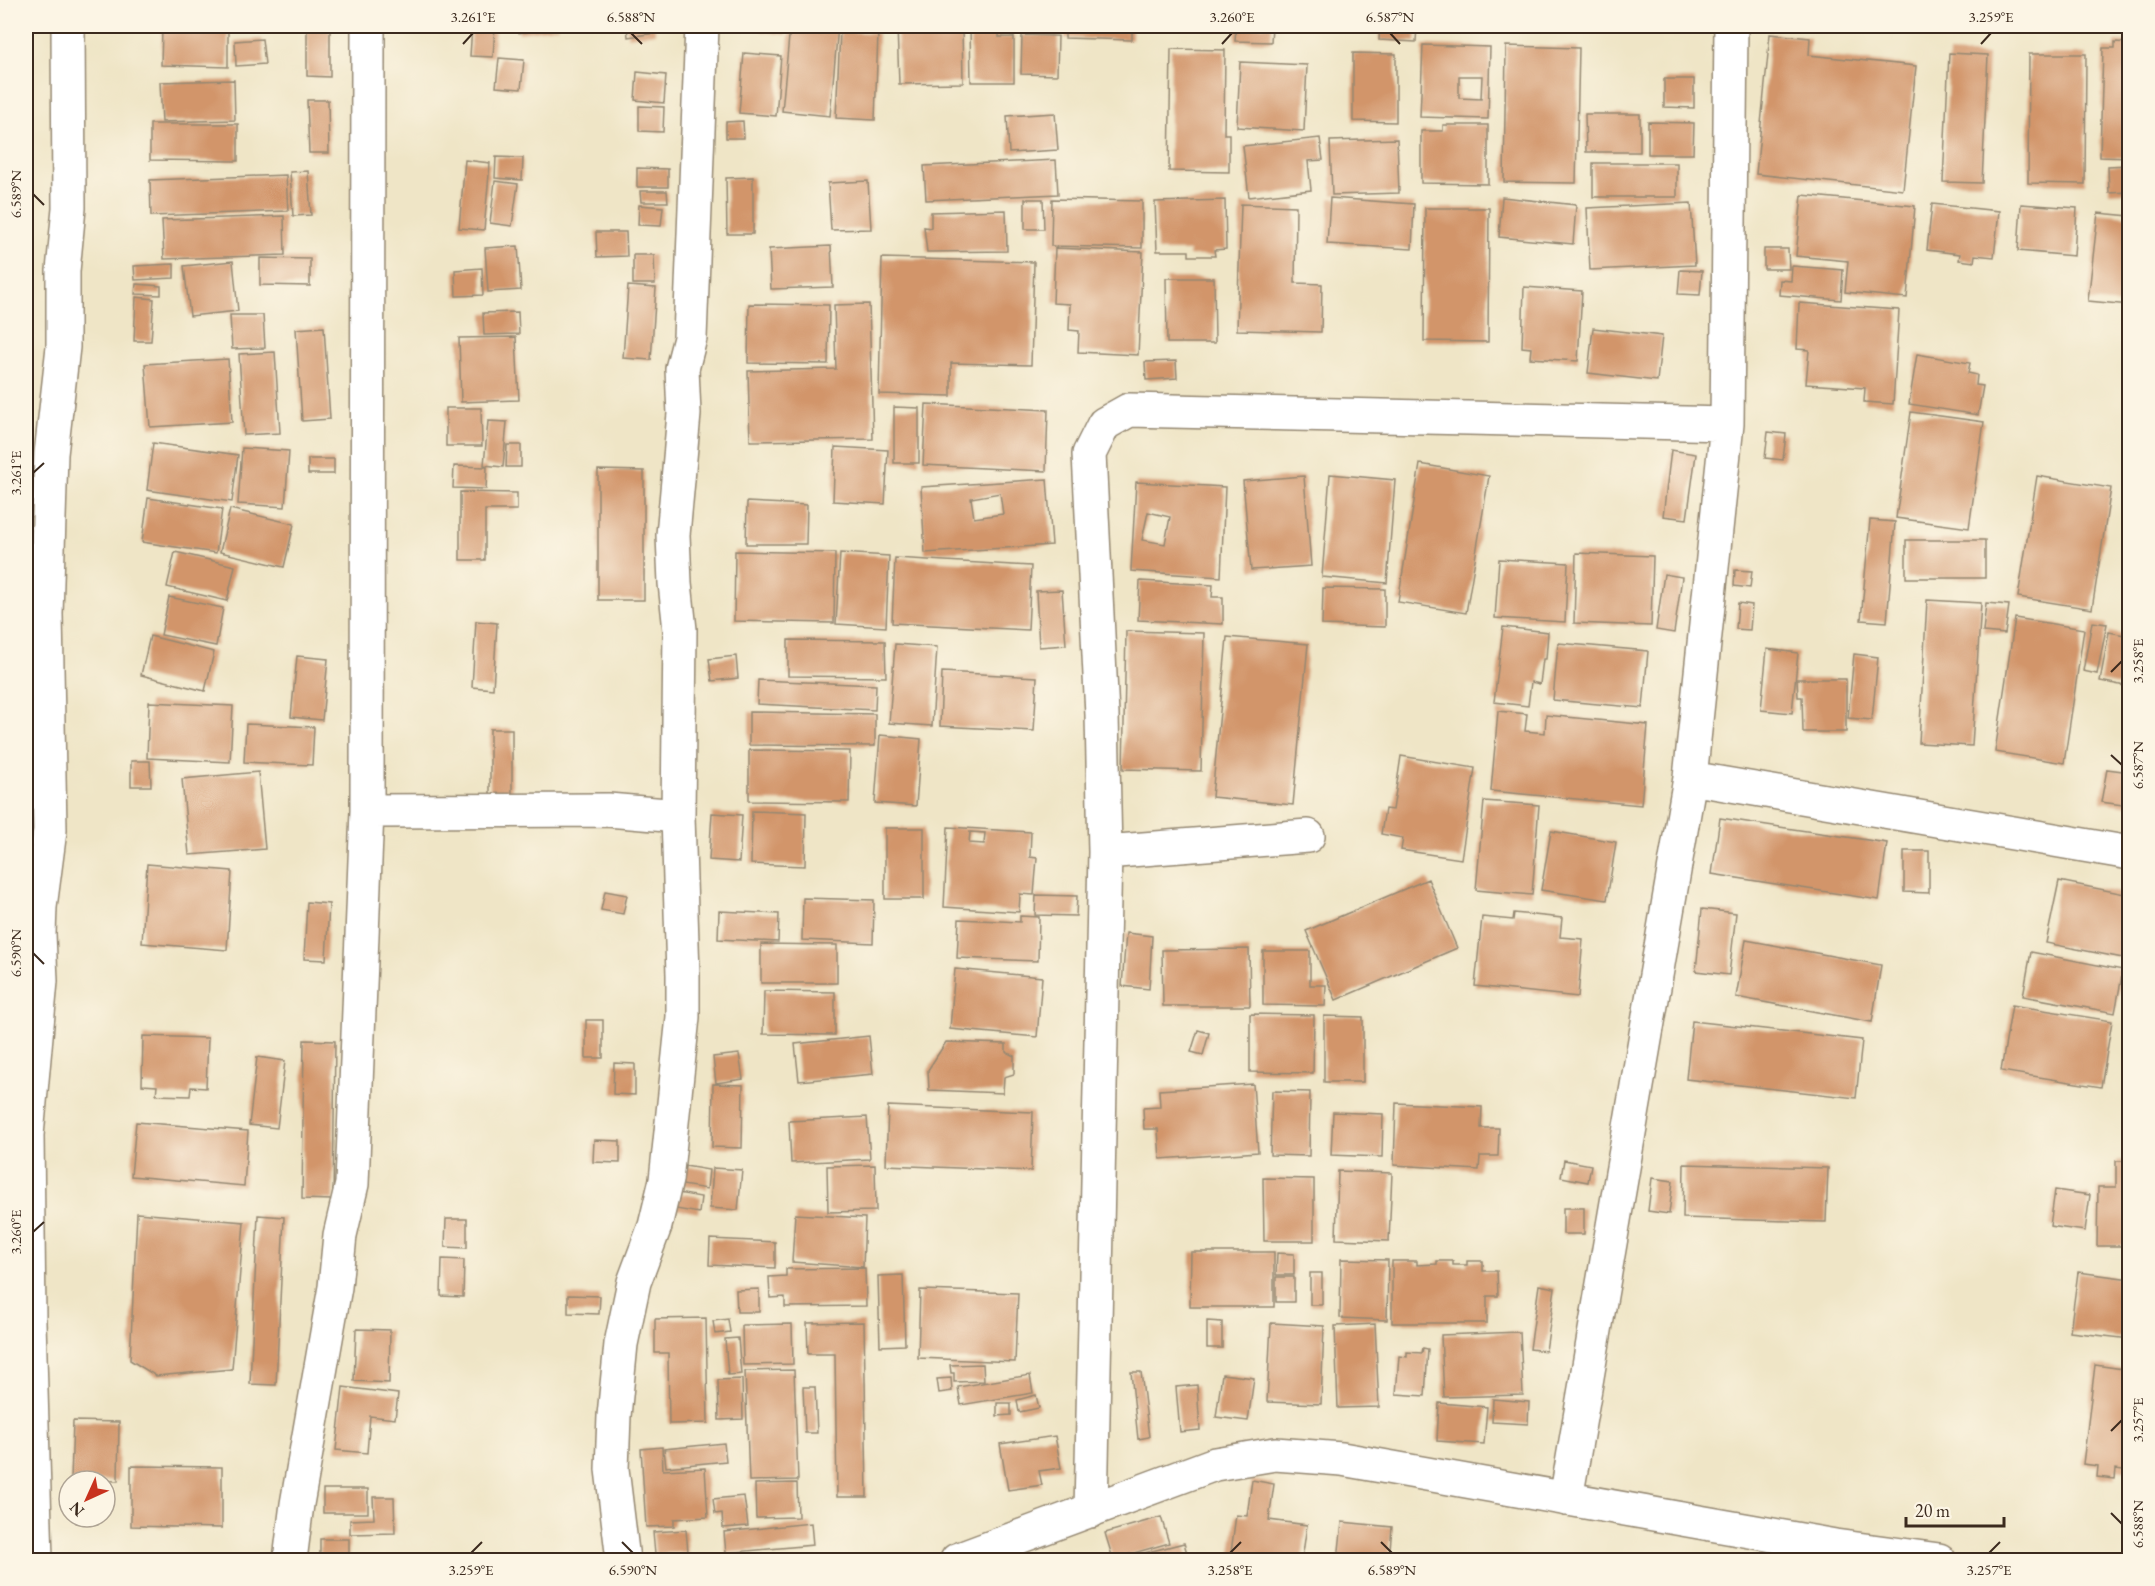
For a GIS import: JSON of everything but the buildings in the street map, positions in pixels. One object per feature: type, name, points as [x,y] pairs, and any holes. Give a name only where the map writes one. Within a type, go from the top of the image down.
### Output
[{"type":"street","points":[[36,1560],[26,1135],[41,981],[40,907],[50,830],[36,611],[63,347],[63,271],[69,208],[68,26]]},
{"type":"street","points":[[290,1560],[297,1504],[336,1287],[340,1235],[352,1184],[367,811],[368,26]]},
{"type":"street","points":[[623,1560],[612,1469],[614,1416],[621,1344],[634,1282],[655,1226],[666,1179],[683,1017],[678,816],[680,630],[673,535],[684,414],[682,369],[690,338],[702,26]]},
{"type":"street","points":[[1566,1499],[1690,778],[1727,424],[1731,26]]},
{"type":"street","points":[[1091,1511],[1105,852],[1102,715],[1089,454],[1104,424],[1129,410],[1727,424]]},
{"type":"street","points":[[1690,778],[2130,853]]},
{"type":"street","points":[[367,811],[608,810],[678,816]]},
{"type":"street","points":[[1105,852],[1308,836]]},
{"type":"street","points":[[957,1560],[1215,1464],[1275,1454],[1342,1459],[1566,1499],[1834,1553],[1939,1560]]}]
